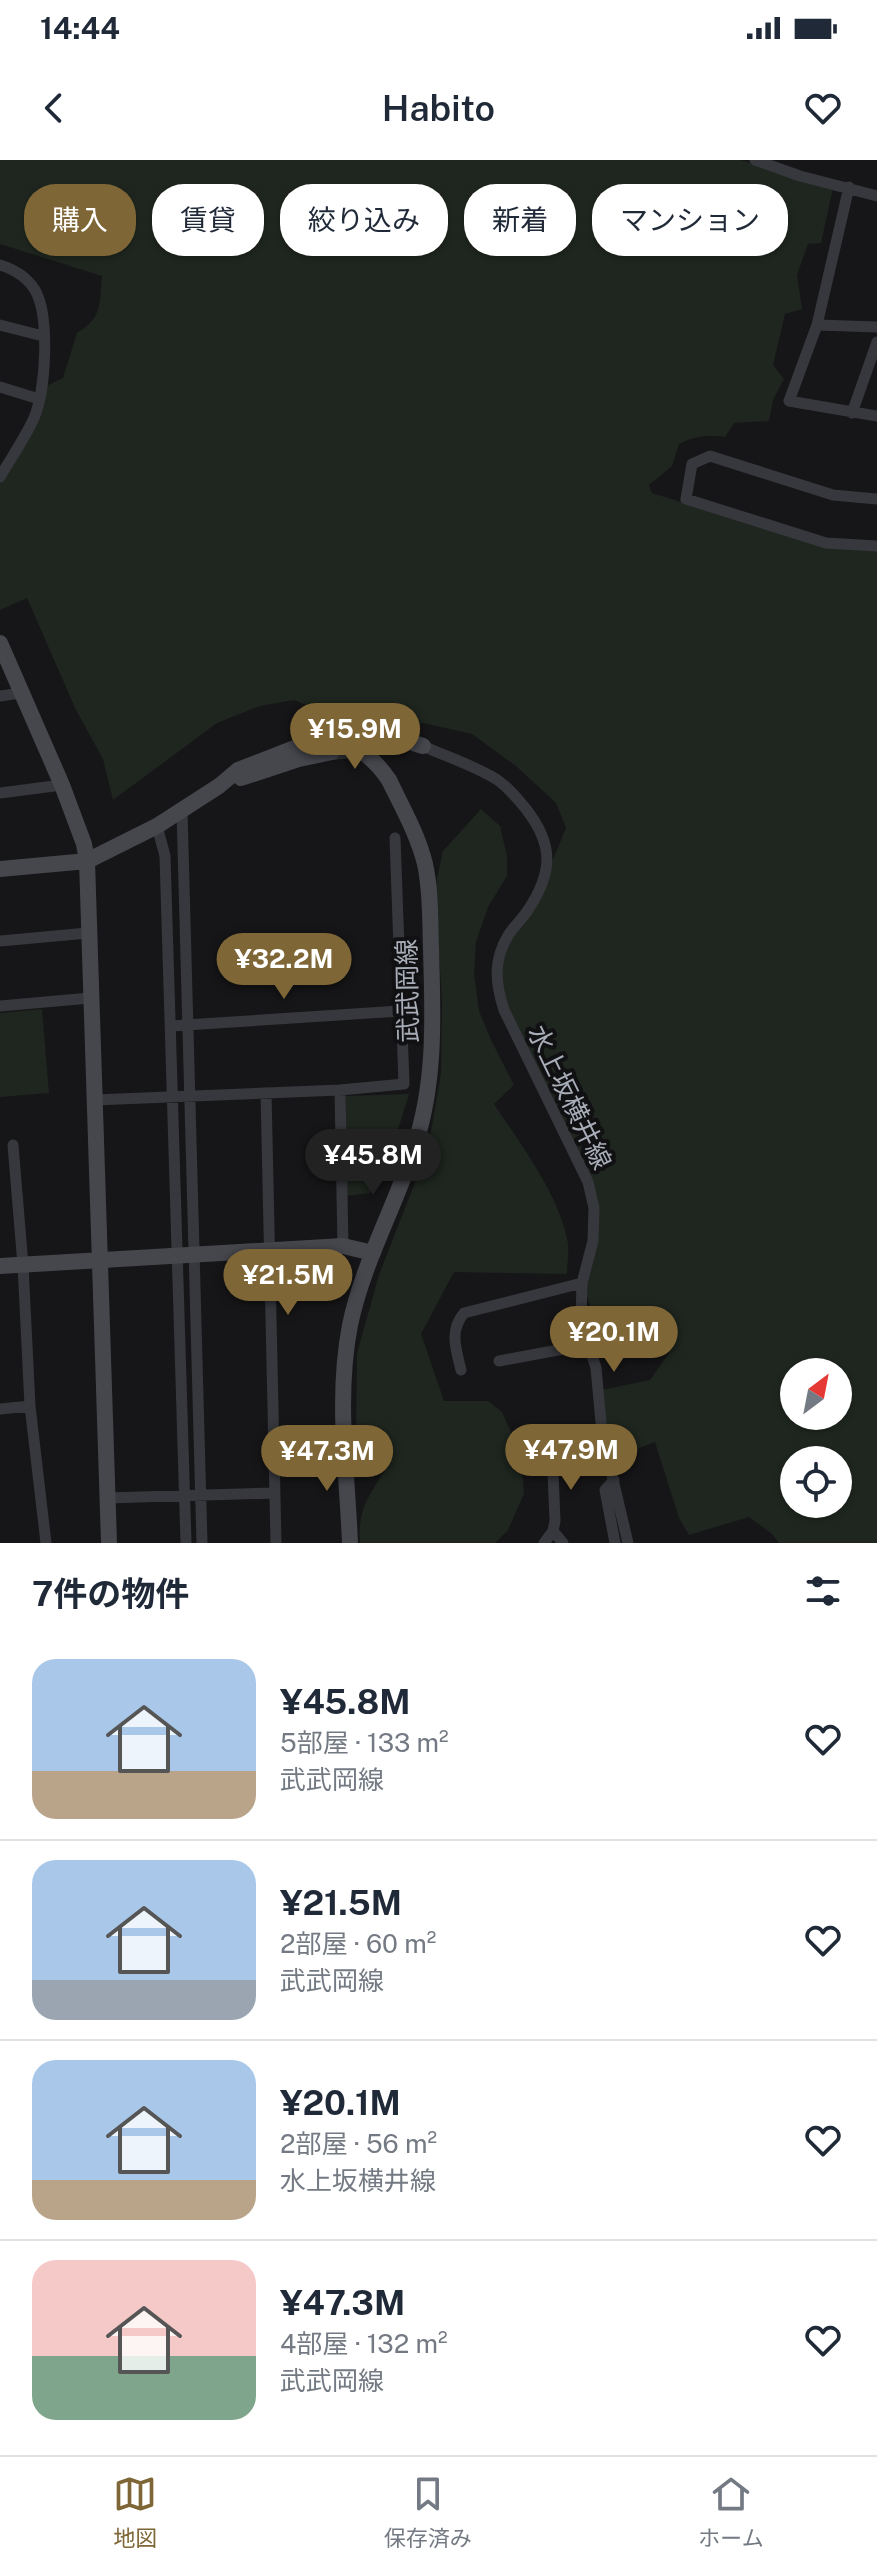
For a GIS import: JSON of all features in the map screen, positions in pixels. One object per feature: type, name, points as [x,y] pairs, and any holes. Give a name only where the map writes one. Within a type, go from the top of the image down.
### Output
[{"type":"street","points":[[755,160],[877,196]]},
{"type":"street","points":[[788,171],[795,160]]},
{"type":"street","points":[[849,187],[817,325],[789,401],[877,416]]},
{"type":"street","points":[[0,265],[28,280],[36,291],[41,309],[45,363],[34,418],[0,477]]},
{"type":"street","points":[[0,325],[43,336]]},
{"type":"street","points":[[817,325],[877,327]]},
{"type":"street","points":[[852,413],[877,342]]},
{"type":"street","points":[[0,387],[39,399]]},
{"type":"street","points":[[877,499],[833,495],[710,456],[692,464],[686,499],[826,543],[877,546]]},
{"type":"street","points":[[0,643],[62,785],[84,844],[87,861],[109,1543]]},
{"type":"street","points":[[0,696],[21,693]]},
{"type":"street","points":[[0,869],[87,861],[182,811],[238,770],[286,749],[305,744],[332,747],[358,737],[400,739],[423,746]]},
{"type":"street","points":[[380,747],[423,746]]},
{"type":"street","name":"水上坂横井線","points":[[423,746],[477,769],[512,791],[541,829],[548,847],[543,885],[502,947],[496,962],[496,980],[504,1010],[588,1182],[594,1208],[593,1241],[582,1283],[581,1321],[596,1368],[602,1433],[628,1543]]},
{"type":"street","name":"武武岡線","points":[[332,747],[359,749],[378,764],[389,780],[424,862],[428,885],[433,1011],[427,1099],[414,1148],[365,1273],[345,1354],[343,1441],[350,1543]]},
{"type":"street","points":[[0,793],[62,785]]},
{"type":"street","points":[[182,811],[190,1096],[186,1255],[186,1543]]},
{"type":"street","points":[[157,826],[165,856],[174,1097],[202,1543]]},
{"type":"street","points":[[94,1100],[340,1090],[404,1084],[395,838]]},
{"type":"street","points":[[0,941],[88,933]]},
{"type":"street","points":[[0,1006],[90,998]]},
{"type":"street","points":[[171,1026],[400,1011]]},
{"type":"street","points":[[340,1090],[343,1246]]},
{"type":"street","points":[[266,1093],[276,1543]]},
{"type":"street","points":[[13,1145],[30,1406],[46,1543]]},
{"type":"street","points":[[0,1266],[343,1246],[375,1247]]},
{"type":"street","points":[[461,1370],[454,1339],[457,1322],[464,1313],[582,1283]]},
{"type":"street","points":[[499,1361],[590,1344]]},
{"type":"street","points":[[0,1409],[30,1406]]},
{"type":"street","points":[[544,1543],[553,1531],[555,1521],[553,1473],[571,1448],[602,1433]]},
{"type":"street","points":[[614,1480],[605,1490],[615,1543]]},
{"type":"street","points":[[107,1498],[275,1493]]},
{"type":"street","points":[[553,1531],[563,1543]]},
{"type":"shaded area","points":[[0,160],[741,160],[833,188],[821,243],[808,244],[797,275],[802,309],[785,314],[773,365],[784,379],[773,400],[769,421],[734,423],[725,437],[701,437],[679,444],[672,466],[649,485],[652,493],[826,547],[877,550],[877,1543],[779,1543],[749,1517],[689,1535],[679,1518],[655,1442],[609,1460],[597,1391],[650,1380],[674,1346],[652,1337],[609,1345],[600,1341],[585,1288],[595,1198],[552,1095],[509,1026],[496,964],[552,862],[566,828],[556,803],[516,766],[472,734],[423,723],[333,716],[294,700],[260,706],[217,723],[113,800],[103,759],[76,710],[27,598],[0,610],[0,476],[46,386],[63,378],[77,333],[96,316],[100,303],[102,276],[38,256],[136,256],[136,184],[24,184],[24,252],[0,244]]},
{"type":"shaded area","points":[[481,809],[500,826],[507,856],[507,876],[488,907],[476,942],[474,973],[479,1011],[514,1085],[494,1104],[538,1170],[556,1206],[568,1243],[567,1274],[454,1272],[421,1334],[444,1401],[488,1401],[502,1412],[511,1432],[524,1494],[508,1530],[495,1543],[360,1543],[362,1512],[386,1469],[380,1458],[360,1454],[356,1439],[357,1353],[379,1275],[428,1149],[441,1073],[442,1001],[435,888],[443,851]]},
{"type":"shaded area","points":[[42,1009],[49,1093],[0,1097],[0,1013]]},
{"type":"shaded area","points":[[409,1094],[391,1152],[370,1193],[346,1196],[346,1096]]},
{"type":"tunnel","points":[[332,752],[380,747]]}]
